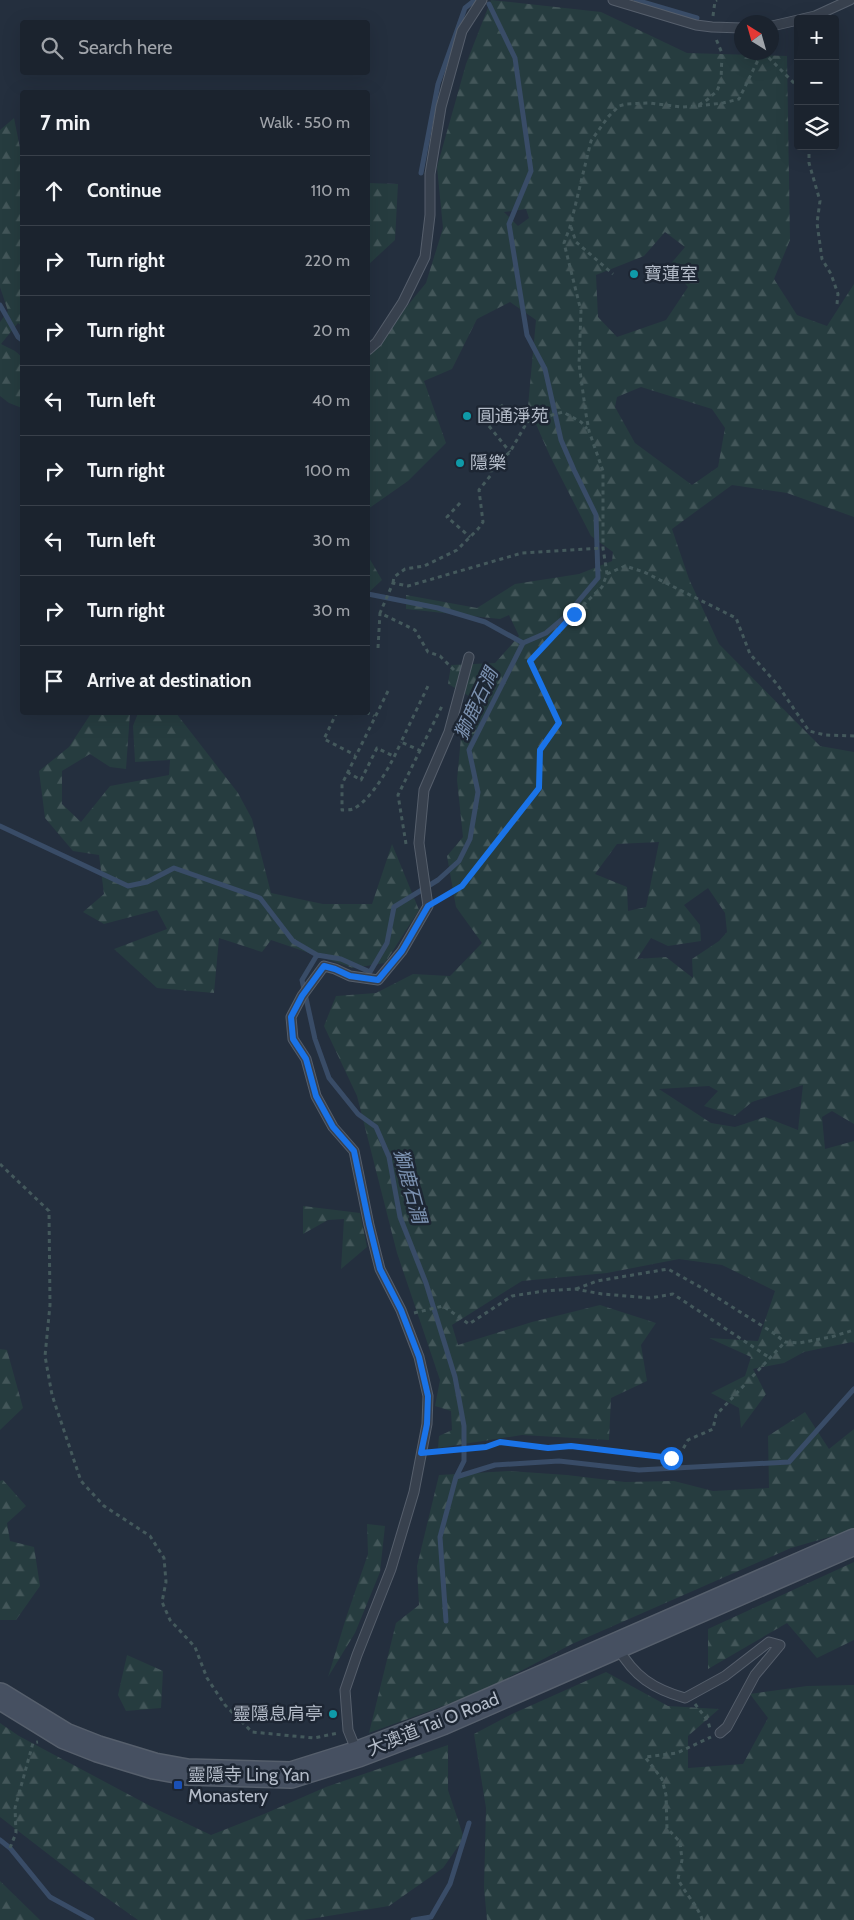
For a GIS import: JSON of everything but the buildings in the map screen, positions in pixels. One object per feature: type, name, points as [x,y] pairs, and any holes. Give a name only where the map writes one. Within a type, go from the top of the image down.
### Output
[{"type":"main road","name":"大澳道 Tai O Road","points":[[0,1696],[65,1736],[98,1749],[154,1766],[187,1772],[291,1775],[358,1754],[442,1722],[854,1542]]},
{"type":"lane","points":[[370,348],[377,342],[403,302],[425,256],[430,215],[430,174],[441,107],[462,31],[482,0]]},
{"type":"lane","points":[[613,0],[696,25],[734,28]]},
{"type":"lane","points":[[817,15],[850,0]]},
{"type":"lane","points":[[779,24],[794,21]]},
{"type":"lane","points":[[358,1754],[348,1730],[345,1690],[356,1655],[391,1569],[414,1492],[427,1424],[428,1396],[419,1357],[401,1310],[380,1269],[354,1151],[333,1127],[316,1096],[306,1059],[293,1039],[291,1017],[302,996],[324,966],[350,976],[378,980],[402,951],[428,906],[419,842],[424,790],[449,732],[469,657]]},
{"type":"lane","points":[[616,1645],[626,1663],[639,1676],[667,1693],[685,1698],[726,1676],[769,1642],[780,1645],[755,1675],[727,1726],[720,1733]]},
{"type":"path","points":[[697,106],[717,91],[720,81],[722,53],[712,27]]},
{"type":"path","points":[[428,906],[462,886],[539,788],[540,750],[559,723],[530,661],[602,587],[607,574],[602,548],[602,471],[589,431],[579,364],[580,311],[564,243],[570,227],[591,141],[619,106],[626,104],[649,103],[682,107],[723,104],[739,99],[758,60]]},
{"type":"path","points":[[770,60],[794,83]]},
{"type":"path","points":[[809,150],[809,163],[820,201],[817,223],[822,259],[831,274],[838,294],[837,304]]},
{"type":"path","points":[[570,227],[576,242],[613,274]]},
{"type":"path","points":[[503,405],[484,420],[510,452]]},
{"type":"path","points":[[378,648],[380,613],[394,577],[405,569],[424,566],[437,561],[457,550],[470,537],[482,522],[479,490],[491,475],[490,468],[510,452],[527,422],[563,412],[581,422],[589,431]]},
{"type":"path","points":[[460,503],[447,517],[470,537]]},
{"type":"path","points":[[392,585],[408,586],[522,553],[602,548]]},
{"type":"path","points":[[607,574],[625,566],[644,572],[736,618],[750,654],[778,684],[808,732],[825,735],[854,736]]},
{"type":"path","points":[[380,613],[415,630],[428,652],[440,656]]},
{"type":"path","points":[[388,691],[342,784],[342,810],[353,810],[373,790],[395,757],[428,686]]},
{"type":"path","points":[[370,714],[374,716]]},
{"type":"path","points":[[336,715],[324,739],[355,755]]},
{"type":"path","points":[[401,742],[421,751]]},
{"type":"path","points":[[347,772],[361,780],[377,748],[395,757]]},
{"type":"path","points":[[0,1164],[49,1211],[50,1305],[46,1356],[52,1395],[81,1481],[104,1506],[150,1536],[164,1558],[166,1582],[162,1602],[170,1620],[194,1647],[207,1678],[225,1704],[252,1732],[314,1738],[348,1730]]},
{"type":"path","points":[[575,1289],[597,1281],[668,1269],[702,1288],[785,1342],[799,1343],[832,1337],[854,1330]]},
{"type":"path","points":[[429,1310],[443,1306],[468,1324],[512,1296],[544,1291],[575,1289],[602,1294],[650,1298],[673,1294],[770,1358]]},
{"type":"path","points":[[421,1453],[486,1447],[500,1442],[548,1448],[571,1446],[671,1458],[683,1449],[688,1440],[713,1429],[716,1415],[785,1342]]},
{"type":"path","points":[[689,1696],[708,1721],[713,1736],[677,1753],[645,1757],[662,1779],[666,1795],[667,1828],[680,1842],[682,1860],[678,1879],[686,1894],[702,1915],[702,1920]]},
{"type":"path","points":[[10,1848],[16,1833],[15,1808],[33,1743],[65,1736]]},
{"type":"green space","points":[[491,0],[601,12],[687,53],[734,54],[734,60],[779,60],[779,56],[787,56],[790,240],[774,279],[797,315],[827,326],[854,284],[854,517],[787,493],[732,485],[672,529],[689,579],[719,644],[820,746],[854,752],[854,1124],[832,1111],[822,1117],[825,1149],[854,1141],[854,1343],[804,1352],[784,1363],[753,1369],[766,1394],[741,1428],[739,1408],[711,1393],[745,1376],[751,1357],[709,1338],[758,1341],[775,1291],[722,1265],[679,1259],[607,1273],[522,1281],[452,1325],[458,1345],[532,1322],[600,1305],[656,1323],[641,1345],[647,1381],[611,1398],[609,1440],[522,1435],[438,1448],[439,1436],[452,1430],[451,1411],[435,1406],[440,1380],[397,1253],[357,1096],[324,1026],[336,996],[376,993],[413,974],[450,976],[482,943],[456,907],[447,856],[463,837],[457,780],[461,737],[476,700],[448,684],[451,665],[495,663],[519,636],[509,615],[500,619],[406,609],[406,595],[477,608],[515,584],[579,574],[612,561],[613,552],[591,536],[550,456],[528,406],[536,320],[510,302],[477,319],[452,369],[424,381],[446,443],[408,481],[370,508],[370,352],[426,283],[443,228],[437,167],[466,64]],"holes":[[[526,209],[529,218],[518,226],[504,212]],[[665,232],[685,247],[669,266],[688,287],[666,320],[617,337],[598,317],[596,275],[644,256]],[[641,387],[712,409],[725,428],[718,467],[692,485],[635,443],[615,407],[617,397]],[[659,842],[646,907],[628,911],[627,887],[595,874],[617,844]],[[708,888],[725,913],[727,932],[719,941],[692,959],[693,978],[666,957],[637,959],[651,938],[668,946],[701,941],[700,925],[684,905]],[[803,1085],[798,1130],[765,1117],[735,1127],[711,1123],[659,1089],[709,1086],[718,1091],[704,1106],[735,1116],[752,1102]]]},
{"type":"green space","points":[[14,118],[20,148],[20,324],[18,323],[1,344],[20,355],[20,407],[9,403],[0,396],[0,322],[8,311],[0,287],[0,130]]},
{"type":"green space","points":[[370,183],[398,184],[395,240],[370,263]]},
{"type":"green space","points":[[370,559],[382,580],[370,591]]},
{"type":"green space","points":[[90,715],[130,715],[126,769],[110,767],[90,754],[62,771],[62,804],[81,822],[110,786],[169,775],[170,760],[135,762],[133,726],[137,715],[178,715],[238,793],[252,819],[271,893],[323,904],[372,904],[392,844],[419,910],[385,963],[353,968],[271,940],[262,952],[219,938],[214,993],[157,988],[114,949],[167,929],[157,910],[104,924],[83,912],[104,894],[99,855],[73,851],[45,818],[39,771],[69,747]]},
{"type":"green space","points":[[303,1206],[360,1213],[367,1247],[341,1269],[344,1219],[328,1220],[303,1234]]},
{"type":"green space","points":[[0,1349],[7,1350],[23,1408],[0,1430]]},
{"type":"green space","points":[[805,1412],[829,1449],[854,1429],[854,1530],[791,1548],[572,1644],[479,1693],[369,1733],[396,1623],[419,1605],[417,1566],[439,1475],[509,1471],[625,1482],[674,1481],[713,1491],[769,1488],[768,1436]]},
{"type":"green space","points":[[3,1480],[26,1506],[7,1523],[10,1541],[34,1547],[40,1586],[16,1620],[0,1620],[0,1481]]},
{"type":"green space","points":[[367,1524],[385,1526],[380,1572],[355,1633],[328,1677],[368,1554]]},
{"type":"green space","points":[[854,1562],[854,1640],[817,1658],[787,1623],[708,1669],[708,1629]]},
{"type":"green space","points":[[127,1655],[163,1671],[161,1708],[126,1711],[118,1695]]},
{"type":"green space","points":[[606,1672],[668,1706],[719,1709],[688,1736],[688,1768],[743,1764],[768,1718],[750,1694],[807,1686],[854,1685],[854,1920],[487,1920],[484,1888],[486,1808],[474,1734],[512,1714]]},
{"type":"green space","points":[[0,1723],[19,1736],[154,1808],[211,1835],[326,1787],[448,1745],[448,1790],[464,1838],[443,1868],[389,1906],[304,1920],[138,1920],[87,1884],[0,1817]]},
{"type":"green space","points":[[0,1881],[40,1920],[0,1920]]},
{"type":"waterway","points":[[421,173],[438,84],[465,8],[475,0]]},
{"type":"waterway","points":[[636,0],[697,18]]},
{"type":"waterway","points":[[489,4],[515,58],[531,171],[509,224],[527,335],[545,369],[561,440],[596,515],[598,578],[565,617],[546,633],[523,643]]},
{"type":"waterway","name":"獅鹿石澗","points":[[0,305],[20,338]]},
{"type":"waterway","name":"獅鹿石澗","points":[[370,594],[438,608],[485,622],[523,643],[469,750],[478,792],[470,839],[459,861],[438,880],[394,907],[387,943],[370,972],[341,959],[317,955],[302,980],[315,1039],[329,1078],[358,1114],[376,1127],[389,1157],[400,1217],[426,1283],[455,1377],[464,1426],[464,1461],[456,1477]]},
{"type":"waterway","points":[[0,826],[128,886],[147,882],[174,868],[260,898],[293,941],[317,955]]},
{"type":"waterway","points":[[446,1621],[440,1537],[456,1477],[495,1465],[559,1461],[639,1470],[789,1462],[854,1389]]},
{"type":"waterway","points":[[431,1917],[450,1884],[469,1823]]},
{"type":"waterway","points":[[0,1840],[10,1848],[50,1897],[92,1920]]},
{"type":"waterway","points":[[413,1920],[431,1917]]},
{"type":"place","name":"寶蓮室","points":[[634,274]]},
{"type":"place","name":"圓通淨苑","points":[[467,416]]},
{"type":"place","name":"隱樂","points":[[460,463]]},
{"type":"place","name":"靈隱息肩亭","points":[[333,1714]]},
{"type":"place","name":"靈隱寺 Ling Yan Monastery","points":[[178,1785]]},
{"type":"route","points":[[574,614],[530,661],[559,723],[540,750],[539,788],[502,838],[462,886],[428,906],[402,951],[378,980],[350,976],[324,966],[302,996],[291,1017],[293,1039],[306,1059],[316,1096],[333,1127],[354,1151],[380,1269],[401,1310],[419,1357],[428,1396],[427,1424],[421,1453],[486,1447],[500,1442],[548,1448],[571,1446],[671,1458]]}]
